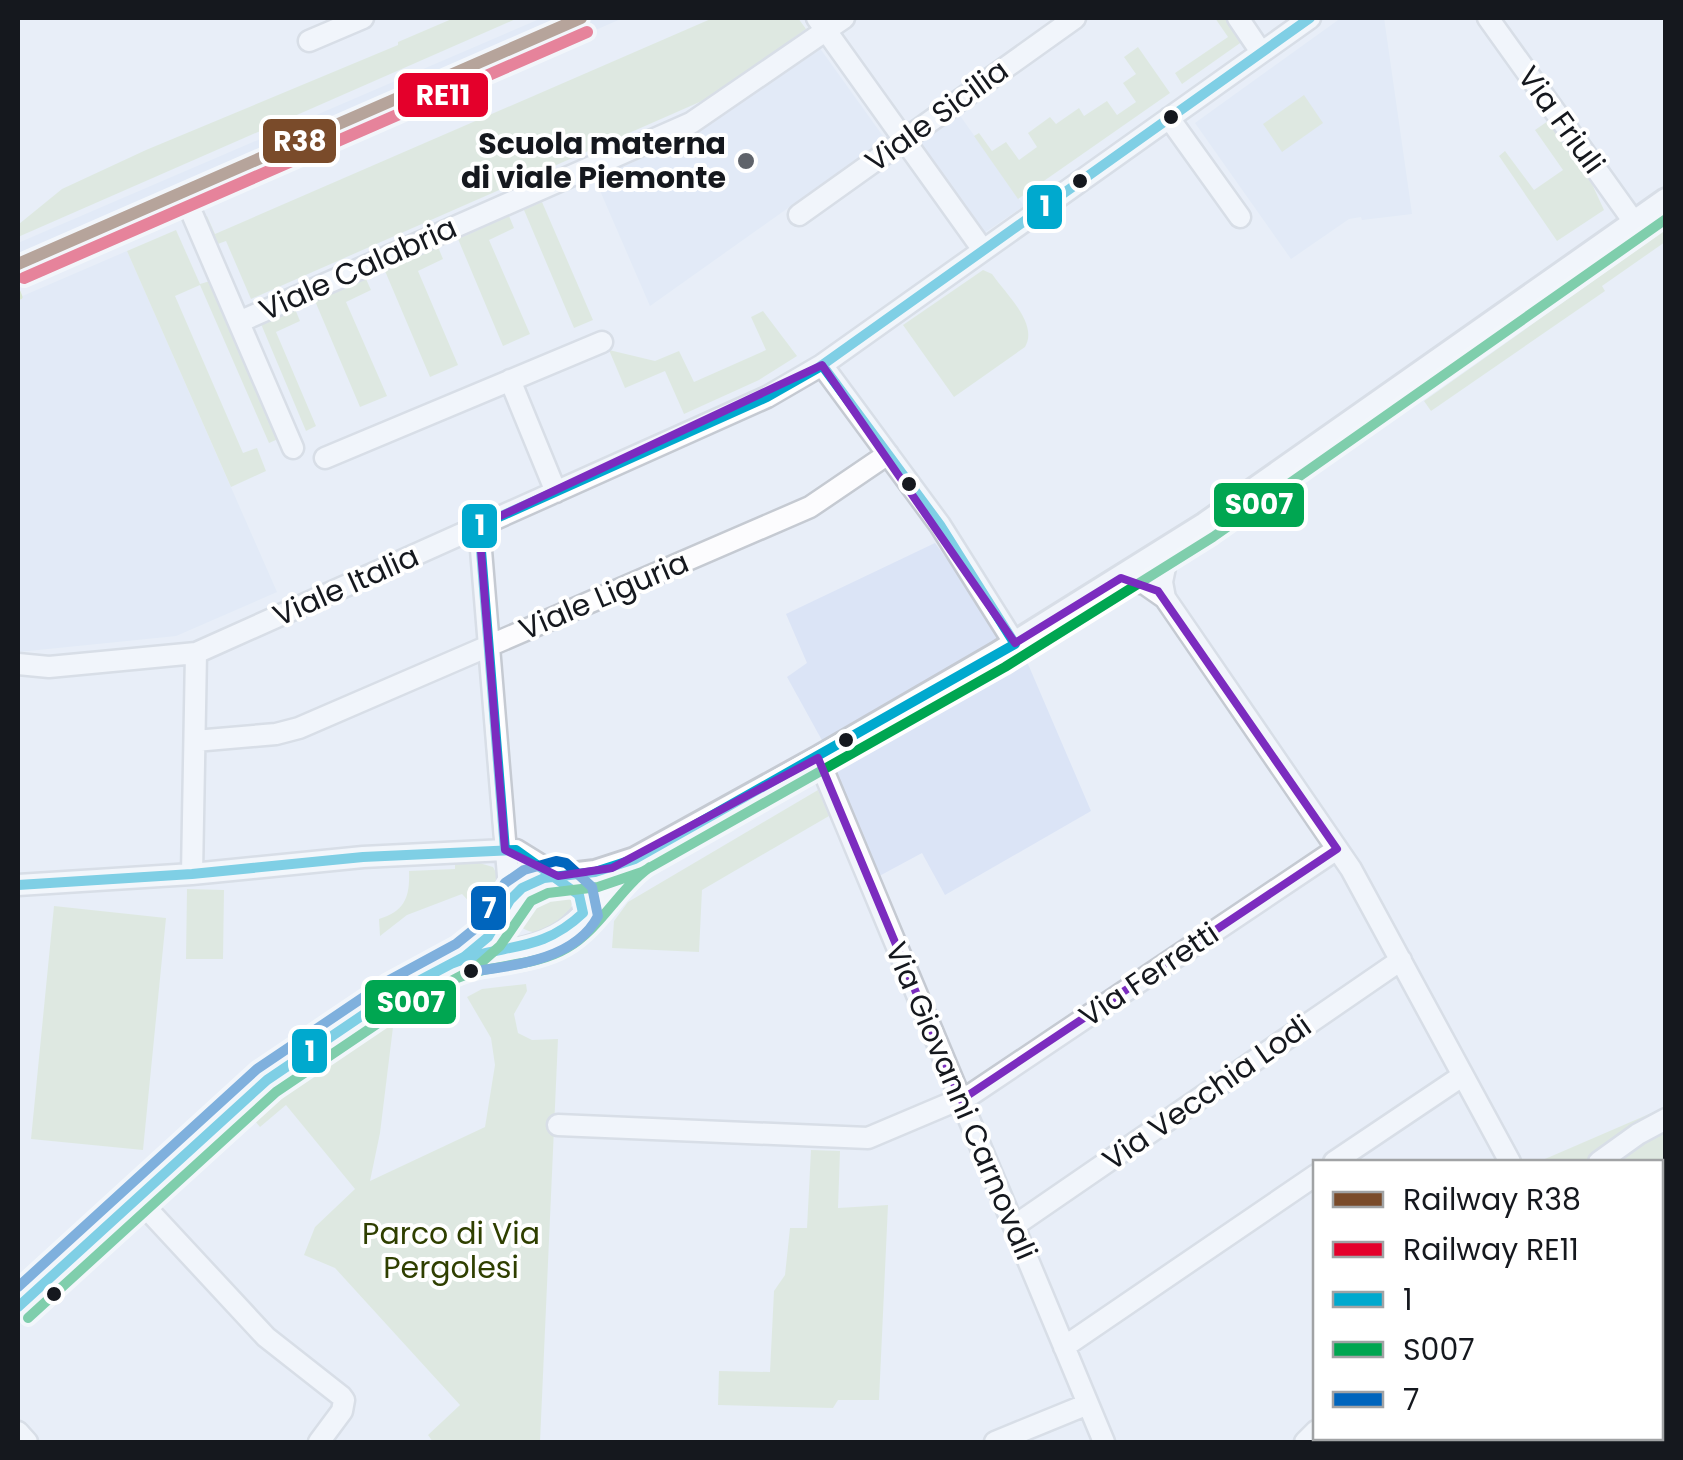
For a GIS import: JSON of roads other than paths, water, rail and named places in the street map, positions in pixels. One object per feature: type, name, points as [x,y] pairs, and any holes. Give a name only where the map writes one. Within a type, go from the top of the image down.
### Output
[{"type":"street","points":[[308,41],[363,18]]},
{"type":"street","name":"Viale Calabria","points":[[239,322],[691,123],[821,24],[844,18]]},
{"type":"street","name":"Viale Sicilia","points":[[799,215],[1074,18]]},
{"type":"street","points":[[1238,18],[1262,52]]},
{"type":"street","name":"Viale Italia","points":[[18,664],[49,667],[196,653],[767,397],[822,365],[1310,18]]},
{"type":"street","name":"Via Friuli","points":[[1488,18],[1634,222]]},
{"type":"street","points":[[821,24],[984,250]]},
{"type":"street","points":[[1169,118],[1240,217]]},
{"type":"street","points":[[464,957],[536,944],[565,932],[612,878],[635,859],[1014,644],[1169,548],[1666,200]]},
{"type":"street","points":[[193,216],[293,448]]},
{"type":"street","points":[[325,458],[602,342]]},
{"type":"street","points":[[822,365],[940,524],[1014,644]]},
{"type":"street","points":[[510,380],[556,492]]},
{"type":"street","name":"Viale Liguria","points":[[195,741],[290,731],[810,507],[888,454]]},
{"type":"street","points":[[480,526],[510,900],[508,914],[513,932],[536,944]]},
{"type":"street","points":[[1165,598],[1162,582],[1169,548]]},
{"type":"street","points":[[1120,578],[1145,584],[1165,598],[1337,848],[1509,1160]]},
{"type":"street","points":[[192,874],[196,653]]},
{"type":"street","name":"Via Giovanni Carnovali","points":[[818,758],[1104,1442]]},
{"type":"street","name":"Via Ferretti","points":[[558,1125],[868,1138],[961,1100],[1337,848]]},
{"type":"street","points":[[18,886],[363,858],[516,850],[558,876],[579,895],[583,913]]},
{"type":"street","points":[[18,1307],[268,1080],[394,994],[464,957],[488,937],[510,900],[532,882],[595,872],[635,859]]},
{"type":"street","name":"Via Vecchia Lodi","points":[[1014,1226],[1400,960]]},
{"type":"street","points":[[1337,1160],[1462,1076]]},
{"type":"street","points":[[1601,1160],[1666,1118]]},
{"type":"street","points":[[1064,1348],[1313,1177]]},
{"type":"street","points":[[136,1197],[266,1337],[344,1400],[342,1411],[319,1442]]},
{"type":"street","points":[[995,1442],[1088,1404]]},
{"type":"street","points":[[18,1432],[27,1442]]},
{"type":"waterway","points":[[18,292],[20,297]]},
{"type":"rail line","name":"R38","points":[[18,264],[581,18]]},
{"type":"rail line","name":"RE11","points":[[24,278],[587,32]]},
{"type":"place","name":"Scuola materna di viale Piemonte","points":[[746,161]]},
{"type":"park label","name":"Parco di Via Pergolesi","points":[[451,1251]]}]
